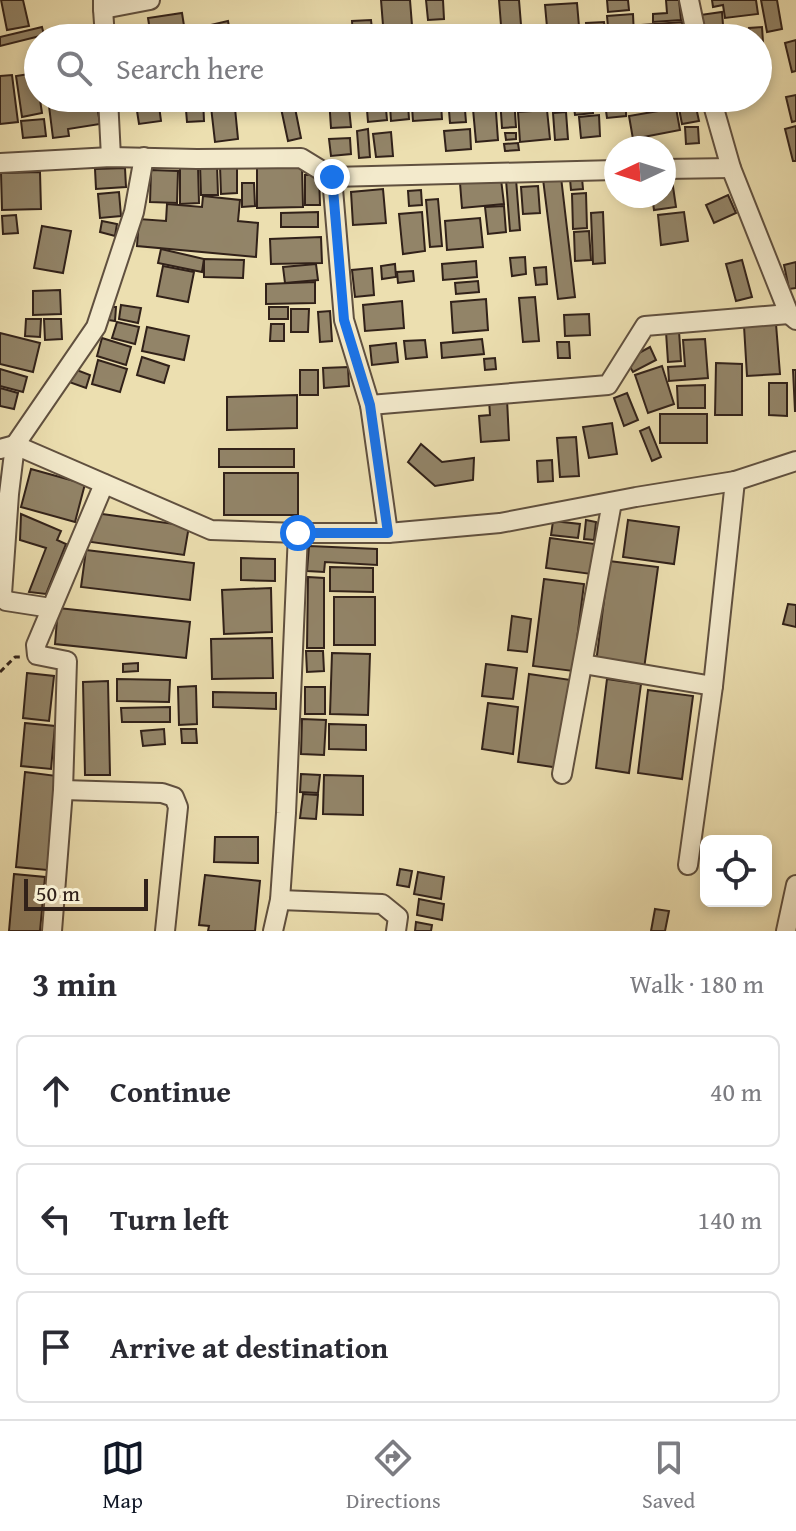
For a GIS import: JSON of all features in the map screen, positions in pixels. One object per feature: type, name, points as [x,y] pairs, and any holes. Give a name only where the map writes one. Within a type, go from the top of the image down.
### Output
[{"type":"street","points":[[104,24],[103,4],[150,0]]},
{"type":"street","points":[[689,0],[694,24]]},
{"type":"street","points":[[109,112],[111,157]]},
{"type":"street","points":[[370,405],[608,385],[645,326],[792,317],[731,168],[714,112]]},
{"type":"street","points":[[0,163],[111,157],[301,158],[332,177],[604,170]]},
{"type":"street","points":[[51,608],[14,604],[6,601],[2,594],[9,494],[8,447],[96,327],[134,212],[144,157]]},
{"type":"street","points":[[676,169],[731,168]]},
{"type":"street","points":[[332,177],[344,320],[370,405],[388,533]]},
{"type":"street","points":[[8,447],[211,530],[298,533],[388,533],[500,523],[735,481],[796,461]]},
{"type":"street","points":[[688,865],[713,686],[735,481]]},
{"type":"street","points":[[52,931],[63,790],[67,661],[37,655],[36,645],[104,484]]},
{"type":"street","points":[[562,774],[612,502]]},
{"type":"street","points":[[273,931],[280,900],[286,813],[298,533]]},
{"type":"street","points":[[583,664],[713,686]]},
{"type":"street","points":[[63,790],[162,793],[174,797],[178,807],[165,931]]},
{"type":"street","points":[[786,931],[796,885]]},
{"type":"street","points":[[280,900],[382,904],[398,917],[396,931]]},
{"type":"path","points":[[0,672],[15,657],[37,655]]},
{"type":"building","points":[[1,0],[23,0],[29,24],[7,30]]},
{"type":"building","points":[[381,0],[410,0],[412,24],[383,24]]},
{"type":"building","points":[[426,0],[443,0],[444,19],[428,20]]},
{"type":"building","points":[[499,0],[519,0],[521,24],[501,24]]},
{"type":"building","points":[[607,0],[628,0],[629,10],[608,12]]},
{"type":"building","points":[[666,0],[679,0],[681,20],[653,22],[653,14],[667,13]]},
{"type":"building","points":[[712,0],[756,0],[758,14],[725,18],[723,5],[713,7]]},
{"type":"building","points":[[761,0],[777,0],[782,29],[772,31],[772,24],[766,24]]},
{"type":"building","points":[[577,3],[579,24],[547,24],[545,5]]},
{"type":"building","points":[[722,12],[723,24],[701,24],[700,15]]},
{"type":"building","points":[[182,13],[184,24],[149,24],[148,18]]},
{"type":"building","points":[[633,14],[633,24],[608,24],[607,16]]},
{"type":"building","points":[[371,20],[371,24],[352,24],[352,21]]},
{"type":"building","points":[[24,31],[24,40],[0,46],[0,37]]},
{"type":"building","points":[[796,40],[796,71],[792,72],[785,43]]},
{"type":"building","points":[[12,75],[18,122],[0,124],[0,76]]},
{"type":"building","points":[[24,75],[24,112],[42,113],[22,117],[16,76]]},
{"type":"building","points":[[796,95],[796,121],[792,122],[786,97]]},
{"type":"building","points":[[50,112],[98,112],[100,124],[68,129],[69,136],[53,138]]},
{"type":"building","points":[[137,112],[160,112],[161,121],[139,124]]},
{"type":"building","points":[[186,112],[204,112],[204,121],[187,122]]},
{"type":"building","points":[[212,112],[235,112],[238,139],[215,142]]},
{"type":"building","points":[[282,112],[296,112],[301,138],[288,141]]},
{"type":"building","points":[[330,112],[349,112],[351,127],[331,128]]},
{"type":"building","points":[[367,112],[386,112],[387,120],[368,122]]},
{"type":"building","points":[[390,112],[409,112],[409,119],[391,121]]},
{"type":"building","points":[[412,112],[442,112],[442,119],[413,121]]},
{"type":"building","points":[[449,112],[465,112],[466,122],[450,123]]},
{"type":"building","points":[[473,112],[496,112],[498,140],[476,142]]},
{"type":"building","points":[[501,112],[515,112],[516,127],[502,128]]},
{"type":"building","points":[[518,112],[547,112],[550,139],[520,142]]},
{"type":"building","points":[[566,112],[568,139],[555,140],[553,113]]},
{"type":"building","points":[[606,112],[626,112],[626,116],[607,118]]},
{"type":"building","points":[[677,112],[680,130],[632,136],[629,116]]},
{"type":"building","points":[[680,112],[697,112],[699,121],[682,124]]},
{"type":"building","points":[[599,115],[600,136],[581,138],[579,117]]},
{"type":"building","points":[[44,119],[46,136],[23,138],[21,121]]},
{"type":"building","points":[[796,126],[796,161],[793,161],[785,129]]},
{"type":"building","points":[[685,127],[698,127],[699,143],[686,144]]},
{"type":"building","points":[[368,129],[370,157],[359,158],[357,131]]},
{"type":"building","points":[[470,129],[471,149],[446,151],[444,131]]},
{"type":"building","points":[[391,132],[393,156],[376,157],[373,134]]},
{"type":"building","points":[[505,133],[516,133],[516,139],[506,140]]},
{"type":"building","points":[[350,138],[351,154],[331,156],[329,139]]},
{"type":"building","points":[[518,143],[519,150],[505,151],[504,144]]},
{"type":"building","points":[[200,164],[217,164],[218,195],[201,195]]},
{"type":"building","points":[[302,165],[303,207],[257,208],[257,166]]},
{"type":"building","points":[[180,166],[198,166],[199,203],[180,204]]},
{"type":"building","points":[[220,166],[237,166],[237,193],[221,194]]},
{"type":"building","points":[[125,168],[126,187],[96,189],[95,169]]},
{"type":"building","points":[[151,170],[178,171],[177,203],[150,202]]},
{"type":"building","points":[[40,172],[41,209],[2,210],[1,173]]},
{"type":"building","points":[[319,174],[320,205],[305,205],[305,175]]},
{"type":"building","points":[[561,177],[575,297],[558,299],[543,179]]},
{"type":"building","points":[[582,178],[583,189],[571,190],[570,179]]},
{"type":"building","points":[[501,179],[504,204],[462,208],[460,183]]},
{"type":"building","points":[[516,179],[520,230],[510,231],[506,180]]},
{"type":"building","points":[[242,183],[254,183],[255,206],[242,207]]},
{"type":"building","points":[[538,186],[540,213],[523,214],[521,187]]},
{"type":"building","points":[[383,189],[386,223],[353,225],[351,192]]},
{"type":"building","points":[[421,190],[422,205],[409,206],[408,191]]},
{"type":"building","points":[[119,192],[121,216],[100,218],[98,194]]},
{"type":"building","points":[[586,193],[587,228],[573,229],[572,194]]},
{"type":"building","points":[[728,195],[736,213],[714,223],[706,205]]},
{"type":"building","points":[[203,196],[240,200],[238,221],[258,223],[256,257],[137,246],[139,219],[166,221],[167,204],[202,207]]},
{"type":"building","points":[[438,199],[442,246],[430,247],[426,200]]},
{"type":"building","points":[[504,206],[506,232],[488,234],[485,207]]},
{"type":"building","points":[[318,212],[318,227],[281,227],[281,213]]},
{"type":"building","points":[[422,212],[425,251],[403,254],[399,214]]},
{"type":"building","points":[[603,212],[605,263],[593,264],[591,213]]},
{"type":"building","points":[[684,212],[688,241],[661,245],[658,215]]},
{"type":"building","points":[[16,215],[18,233],[3,234],[2,216]]},
{"type":"building","points":[[480,218],[483,247],[447,250],[445,221]]},
{"type":"building","points":[[102,221],[117,224],[115,236],[100,232]]},
{"type":"building","points":[[42,226],[71,231],[63,273],[34,268]]},
{"type":"building","points":[[589,231],[591,260],[575,261],[574,232]]},
{"type":"building","points":[[321,237],[322,263],[271,264],[270,239]]},
{"type":"building","points":[[161,249],[204,259],[202,272],[158,263]]},
{"type":"building","points":[[525,257],[526,274],[512,276],[510,258]]},
{"type":"building","points":[[204,259],[244,260],[243,278],[204,277]]},
{"type":"building","points":[[742,260],[752,297],[736,301],[726,264]]},
{"type":"building","points":[[476,261],[477,277],[443,280],[442,264]]},
{"type":"building","points":[[796,262],[796,288],[789,289],[784,265]]},
{"type":"building","points":[[316,264],[318,280],[285,283],[283,267]]},
{"type":"building","points":[[395,264],[396,277],[382,279],[381,266]]},
{"type":"building","points":[[163,266],[194,272],[188,302],[157,296]]},
{"type":"building","points":[[546,267],[547,284],[536,285],[534,268]]},
{"type":"building","points":[[372,268],[374,295],[355,297],[352,270]]},
{"type":"building","points":[[413,271],[414,281],[398,283],[397,272]]},
{"type":"building","points":[[478,281],[479,292],[456,294],[455,283]]},
{"type":"building","points":[[315,282],[315,303],[266,304],[266,284]]},
{"type":"building","points":[[60,290],[61,314],[33,315],[33,291]]},
{"type":"building","points":[[535,297],[539,341],[523,342],[519,298]]},
{"type":"building","points":[[486,299],[488,330],[453,333],[451,302]]},
{"type":"building","points":[[402,301],[404,328],[365,331],[363,305]]},
{"type":"building","points":[[121,305],[141,308],[138,323],[119,319]]},
{"type":"building","points":[[108,307],[116,307],[115,321],[108,320]]},
{"type":"building","points":[[269,307],[288,307],[288,319],[269,319]]},
{"type":"building","points":[[291,309],[309,309],[308,332],[291,332]]},
{"type":"building","points":[[330,311],[332,341],[320,342],[318,312]]},
{"type":"building","points":[[589,314],[590,335],[565,336],[564,315]]},
{"type":"building","points":[[26,319],[41,319],[40,337],[25,336]]},
{"type":"building","points":[[44,319],[61,319],[62,339],[45,340]]},
{"type":"building","points":[[117,322],[139,327],[135,344],[112,338]]},
{"type":"building","points":[[271,324],[284,324],[284,341],[270,341]]},
{"type":"building","points":[[776,324],[780,374],[747,376],[744,326]]},
{"type":"building","points":[[147,327],[189,336],[184,360],[142,351]]},
{"type":"building","points":[[679,331],[681,361],[668,362],[666,332]]},
{"type":"building","points":[[0,333],[40,343],[33,372],[0,364]]},
{"type":"building","points":[[102,338],[131,347],[126,365],[97,356]]},
{"type":"building","points":[[482,339],[484,354],[442,358],[441,343]]},
{"type":"building","points":[[705,339],[708,378],[669,381],[668,367],[685,366],[683,340]]},
{"type":"building","points":[[425,340],[427,357],[406,359],[404,341]]},
{"type":"building","points":[[557,342],[569,342],[570,358],[558,358]]},
{"type":"building","points":[[396,343],[398,362],[372,365],[370,346]]},
{"type":"building","points":[[650,347],[656,360],[633,372],[626,360]]},
{"type":"building","points":[[142,357],[169,366],[164,383],[137,375]]},
{"type":"building","points":[[495,358],[496,369],[485,370],[484,359]]},
{"type":"building","points":[[98,360],[127,369],[120,392],[92,384]]},
{"type":"building","points":[[716,363],[742,364],[742,415],[715,415]]},
{"type":"building","points":[[662,366],[674,404],[648,413],[635,375]]},
{"type":"building","points":[[348,367],[349,386],[324,388],[323,368]]},
{"type":"building","points":[[0,369],[27,377],[23,392],[0,386]]},
{"type":"building","points":[[74,369],[90,375],[86,388],[69,382]]},
{"type":"building","points":[[300,370],[318,370],[318,395],[300,395]]},
{"type":"building","points":[[793,370],[796,370],[796,411],[795,411]]},
{"type":"building","points":[[769,383],[787,383],[787,416],[769,415]]},
{"type":"building","points":[[705,385],[705,408],[678,408],[677,386]]},
{"type":"building","points":[[0,388],[18,393],[14,409],[0,406]]},
{"type":"building","points":[[627,393],[638,420],[624,426],[614,398]]},
{"type":"building","points":[[297,395],[297,428],[227,430],[227,397]]},
{"type":"building","points":[[507,399],[509,440],[481,442],[479,416],[490,415],[489,400]]},
{"type":"building","points":[[660,414],[707,414],[707,443],[660,443]]},
{"type":"building","points":[[612,423],[617,454],[589,458],[583,427]]},
{"type":"building","points":[[649,427],[661,457],[652,461],[640,431]]},
{"type":"building","points":[[576,437],[579,476],[560,477],[557,438]]},
{"type":"building","points":[[421,444],[442,462],[474,458],[473,480],[435,486],[408,462]]},
{"type":"building","points":[[219,449],[294,449],[294,467],[219,467]]},
{"type":"building","points":[[552,460],[553,481],[538,482],[537,461]]},
{"type":"building","points":[[31,469],[85,484],[75,522],[21,507]]},
{"type":"building","points":[[224,473],[298,473],[298,515],[224,515]]},
{"type":"building","points":[[95,513],[189,526],[184,555],[91,542]]},
{"type":"building","points":[[21,514],[61,531],[57,540],[66,544],[46,594],[29,592],[46,548],[20,540]]},
{"type":"building","points":[[586,520],[596,522],[594,540],[584,539]]},
{"type":"building","points":[[628,520],[679,527],[674,564],[623,557]]},
{"type":"building","points":[[553,521],[580,524],[578,538],[551,535]]},
{"type":"building","points":[[550,538],[595,544],[591,574],[546,568]]},
{"type":"building","points":[[309,546],[377,549],[377,565],[325,562],[324,572],[307,571]]},
{"type":"building","points":[[86,550],[194,563],[190,600],[81,587]]},
{"type":"building","points":[[241,558],[275,559],[275,581],[241,580]]},
{"type":"building","points":[[609,561],[658,567],[644,669],[596,663]]},
{"type":"building","points":[[330,567],[373,568],[373,592],[330,591]]},
{"type":"building","points":[[308,577],[324,578],[324,648],[307,648]]},
{"type":"building","points":[[544,579],[584,584],[573,671],[533,666]]},
{"type":"building","points":[[271,588],[272,632],[224,634],[222,590]]},
{"type":"building","points":[[334,597],[375,597],[375,645],[334,645]]},
{"type":"building","points":[[788,604],[796,605],[796,627],[783,624]]},
{"type":"building","points":[[58,608],[190,622],[186,658],[55,644]]},
{"type":"building","points":[[512,616],[531,619],[527,652],[508,650]]},
{"type":"building","points":[[272,638],[273,678],[212,679],[211,639]]},
{"type":"building","points":[[306,651],[323,651],[324,671],[307,672]]},
{"type":"building","points":[[332,653],[370,654],[368,715],[330,714]]},
{"type":"building","points":[[138,663],[138,671],[123,672],[123,664]]},
{"type":"building","points":[[486,664],[517,668],[513,699],[482,696]]},
{"type":"building","points":[[27,673],[54,676],[49,721],[23,718]]},
{"type":"building","points":[[529,674],[571,680],[560,768],[518,762]]},
{"type":"building","points":[[117,679],[170,680],[169,702],[117,701]]},
{"type":"building","points":[[607,679],[641,684],[629,773],[596,768]]},
{"type":"building","points":[[108,681],[110,775],[85,775],[83,682]]},
{"type":"building","points":[[196,686],[197,724],[179,725],[178,687]]},
{"type":"building","points":[[305,687],[325,687],[325,714],[305,714]]},
{"type":"building","points":[[648,690],[693,696],[682,779],[638,773]]},
{"type":"building","points":[[213,692],[276,693],[276,709],[213,707]]},
{"type":"building","points":[[488,703],[518,707],[513,754],[482,749]]},
{"type":"building","points":[[170,707],[170,722],[122,722],[121,708]]},
{"type":"building","points":[[302,719],[326,720],[324,755],[301,754]]},
{"type":"building","points":[[25,723],[55,726],[51,769],[21,766]]},
{"type":"building","points":[[329,724],[366,725],[366,750],[329,749]]},
{"type":"building","points":[[164,729],[165,744],[143,746],[141,731]]},
{"type":"building","points":[[181,729],[196,729],[197,743],[182,743]]},
{"type":"building","points":[[25,772],[57,776],[47,870],[16,867]]},
{"type":"building","points":[[301,774],[320,775],[318,793],[300,792]]},
{"type":"building","points":[[324,775],[363,776],[363,815],[323,814]]},
{"type":"building","points":[[303,794],[318,795],[316,819],[300,818]]},
{"type":"building","points":[[215,837],[258,837],[258,863],[214,862]]},
{"type":"building","points":[[400,869],[412,871],[409,887],[397,885]]},
{"type":"building","points":[[418,872],[444,877],[441,899],[414,894]]},
{"type":"building","points":[[14,874],[45,877],[40,931],[9,931]]},
{"type":"building","points":[[205,875],[260,881],[255,931],[208,931],[209,926],[199,925]]},
{"type":"building","points":[[419,899],[444,904],[442,920],[417,915]]},
{"type":"building","points":[[655,909],[669,911],[665,931],[651,931]]},
{"type":"building","points":[[416,922],[432,925],[431,931],[415,931]]},
{"type":"route","points":[[298,533],[388,533],[370,405],[344,320],[332,177]]}]
